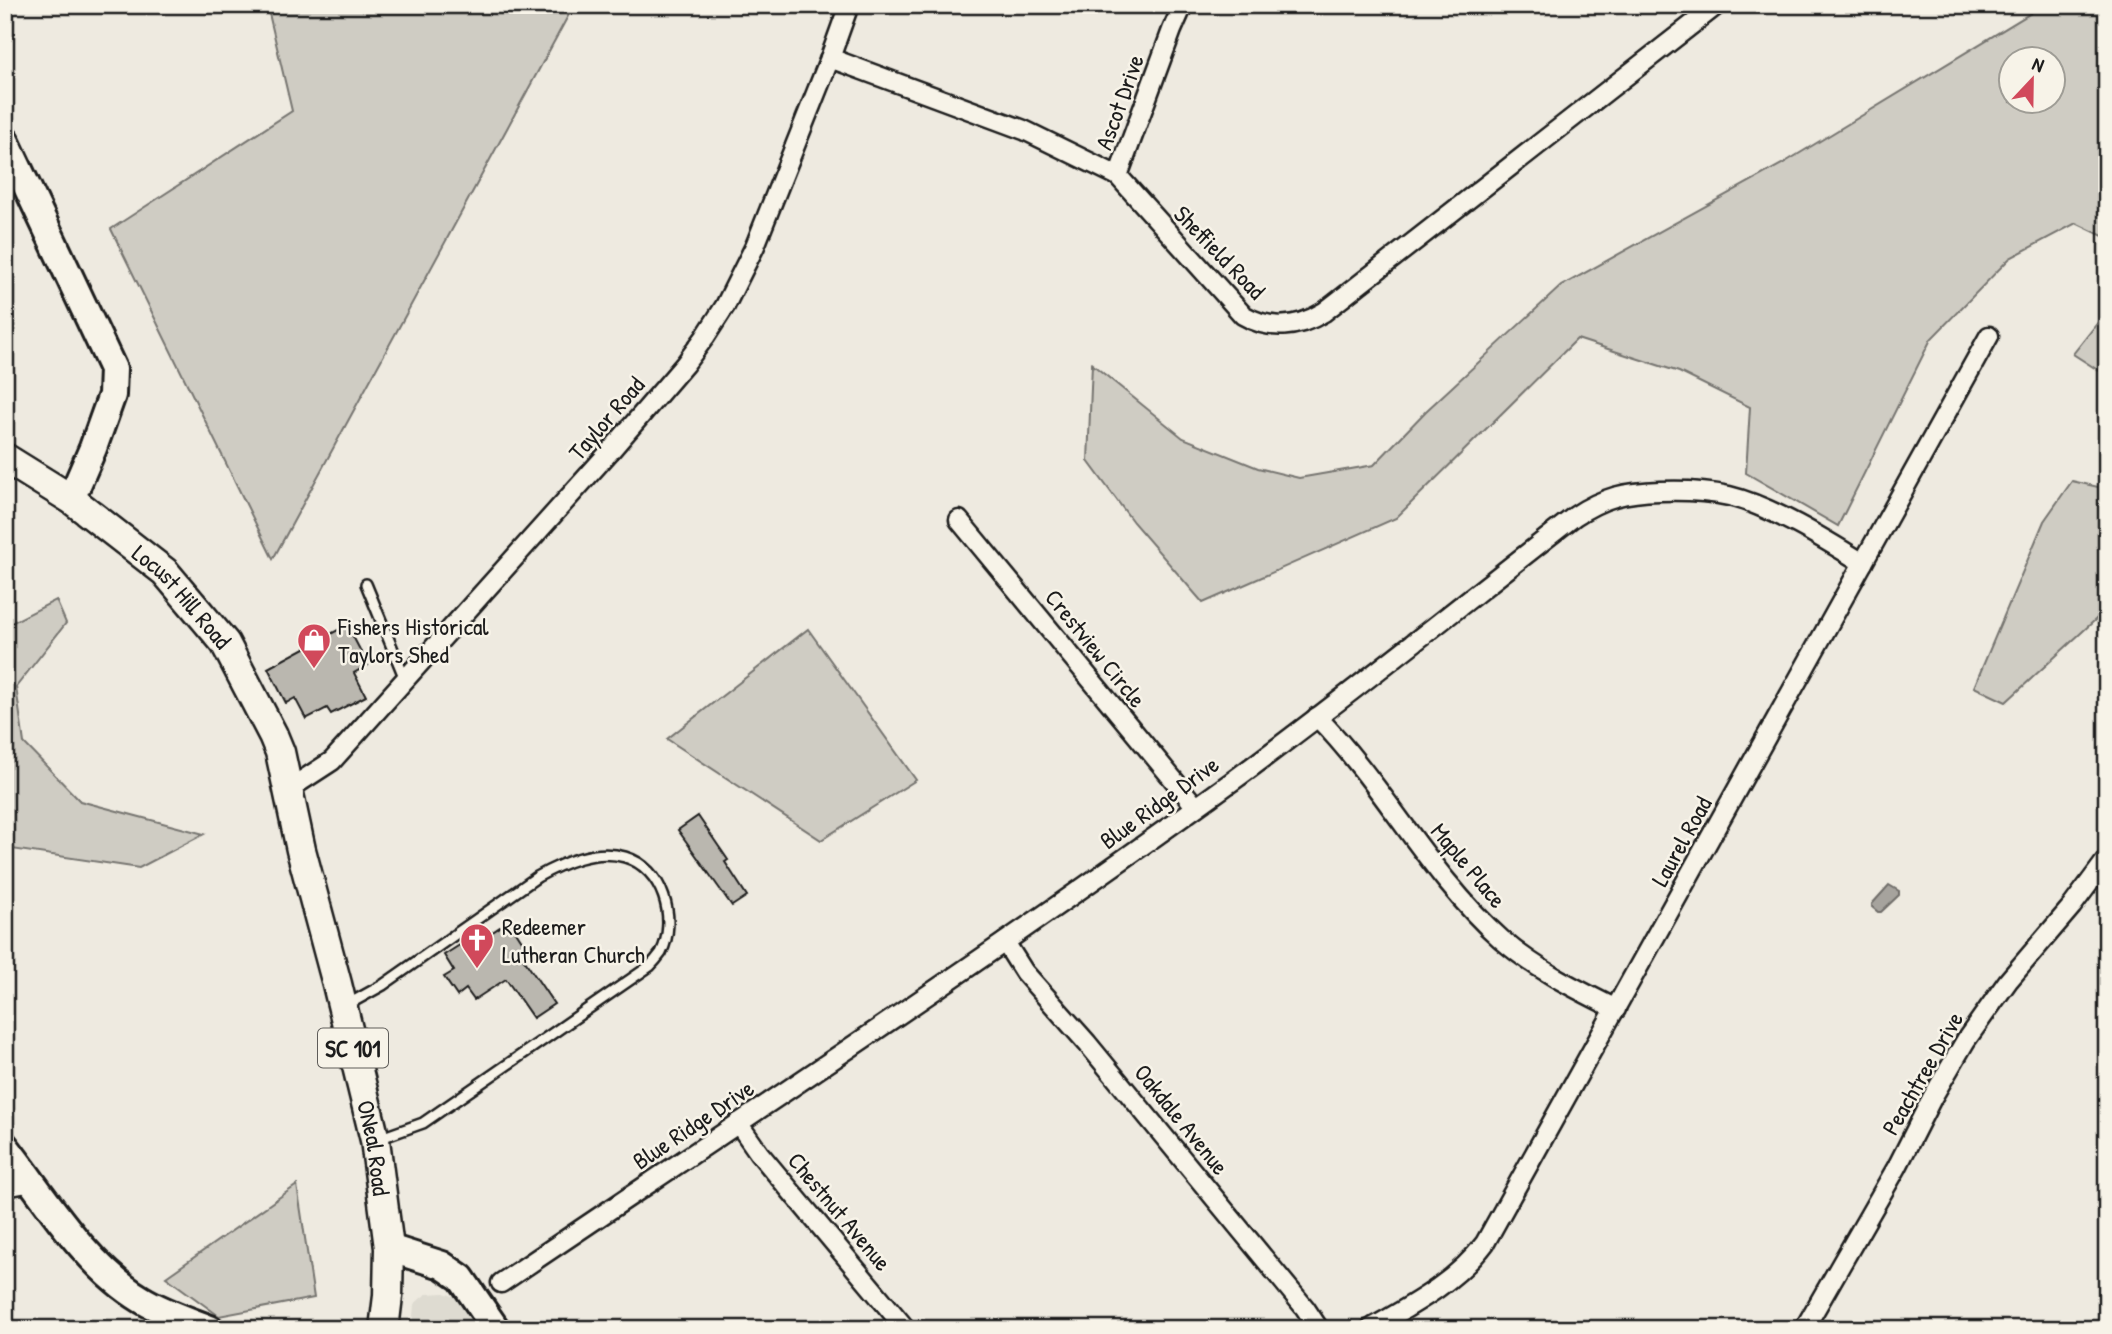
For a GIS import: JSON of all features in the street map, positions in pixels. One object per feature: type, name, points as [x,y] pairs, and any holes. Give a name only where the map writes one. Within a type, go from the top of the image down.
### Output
[{"type":"main road","name":"Locust Hill Road","points":[[5,458],[71,499],[165,572],[225,643],[273,735],[289,789]]},
{"type":"main road","name":"ONeal Road","points":[[289,789],[301,850],[375,1140],[389,1248]]},
{"type":"main road","name":"SC 101","points":[[384,1329],[389,1248]]},
{"type":"street","name":"Taylor Road","points":[[289,789],[332,761],[612,449],[705,337],[755,246],[849,5]]},
{"type":"street","name":"Ascot Drive","points":[[1118,176],[1183,5]]},
{"type":"street","name":"Sheffield Road","points":[[830,58],[1024,130],[1118,176],[1243,315],[1252,321],[1270,326],[1300,323],[1324,312],[1717,5]]},
{"type":"street","points":[[5,140],[113,369],[112,395],[71,499]]},
{"type":"street","name":"Laurel Road","points":[[1370,1329],[1420,1300],[1454,1276],[1477,1254],[1526,1172],[1989,336]]},
{"type":"street","name":"Blue Ridge Drive","points":[[501,1283],[1005,942],[1196,807],[1592,505],[1615,495],[1638,491],[1680,490],[1731,496],[1769,512],[1863,563]]},
{"type":"street","name":"Crestview Circle","points":[[960,520],[1196,807]]},
{"type":"street","name":"Maple Place","points":[[1317,717],[1343,743],[1422,848],[1483,922],[1521,955],[1571,986],[1616,1009]]},
{"type":"street","name":"Peachtree Drive","points":[[1804,1329],[1966,1041],[2008,981],[2072,906],[2107,859]]},
{"type":"street","name":"Oakdale Avenue","points":[[1005,942],[1024,972],[1131,1096],[1305,1308],[1319,1329]]},
{"type":"street","name":"Chestnut Avenue","points":[[738,1123],[759,1153],[906,1329]]},
{"type":"street","points":[[5,1146],[74,1237],[116,1281],[140,1299],[211,1329]]},
{"type":"street","points":[[5,1187],[33,1182]]},
{"type":"street","points":[[389,1248],[442,1265],[461,1278],[496,1329]]},
{"type":"lane","points":[[366,584],[405,679]]},
{"type":"lane","points":[[343,1007],[383,985],[537,877],[559,865],[583,858],[609,855],[627,857],[643,866],[657,881],[664,898],[668,919],[666,938],[660,954],[650,966],[423,1123],[375,1140]]},
{"type":"shaded area","points":[[267,5],[574,5],[273,559],[111,229],[292,111]]},
{"type":"shaded area","points":[[2044,5],[2107,5],[2107,238],[2076,223],[2010,258],[1931,339],[1838,526],[1746,473],[1750,407],[1679,372],[1577,339],[1396,518],[1203,603],[1133,522],[1088,461],[1092,364],[1183,438],[1258,468],[1299,478],[1374,465],[1426,411],[1561,286],[1782,164]]},
{"type":"shaded area","points":[[2107,311],[2107,376],[2073,354]]},
{"type":"shaded area","points":[[2072,481],[2107,489],[2107,609],[2006,702],[1974,687],[2044,521]]},
{"type":"shaded area","points":[[56,600],[66,623],[16,687],[24,743],[80,801],[204,834],[139,868],[5,848],[5,626]]},
{"type":"shaded area","points":[[808,629],[916,780],[821,840],[667,739]]},
{"type":"shaded area","points":[[1889,885],[1899,891],[1899,895],[1878,912],[1872,904]]},
{"type":"shaded area","points":[[297,1185],[314,1298],[219,1316],[166,1277]]},
{"type":"shaded area","points":[[444,1293],[459,1298],[480,1329],[412,1329],[414,1304],[426,1294]]},
{"type":"building","name":"Fishers Historical Taylors Shed","points":[[347,625],[368,665],[354,673],[366,696],[331,714],[327,708],[306,719],[295,698],[286,703],[268,668]]},
{"type":"building","points":[[698,816],[728,860],[725,862],[747,896],[732,906],[678,830]]},
{"type":"building","name":"Redeemer Lutheran Church","points":[[509,921],[528,950],[521,955],[554,1004],[533,1018],[506,979],[474,1000],[466,989],[457,996],[444,977],[454,971],[444,955],[466,941],[470,947]]},
{"type":"place","name":"Fishers Historical Taylors Shed","points":[[314,670]]},
{"type":"place","name":"Redeemer Lutheran Church","points":[[477,970]]}]
